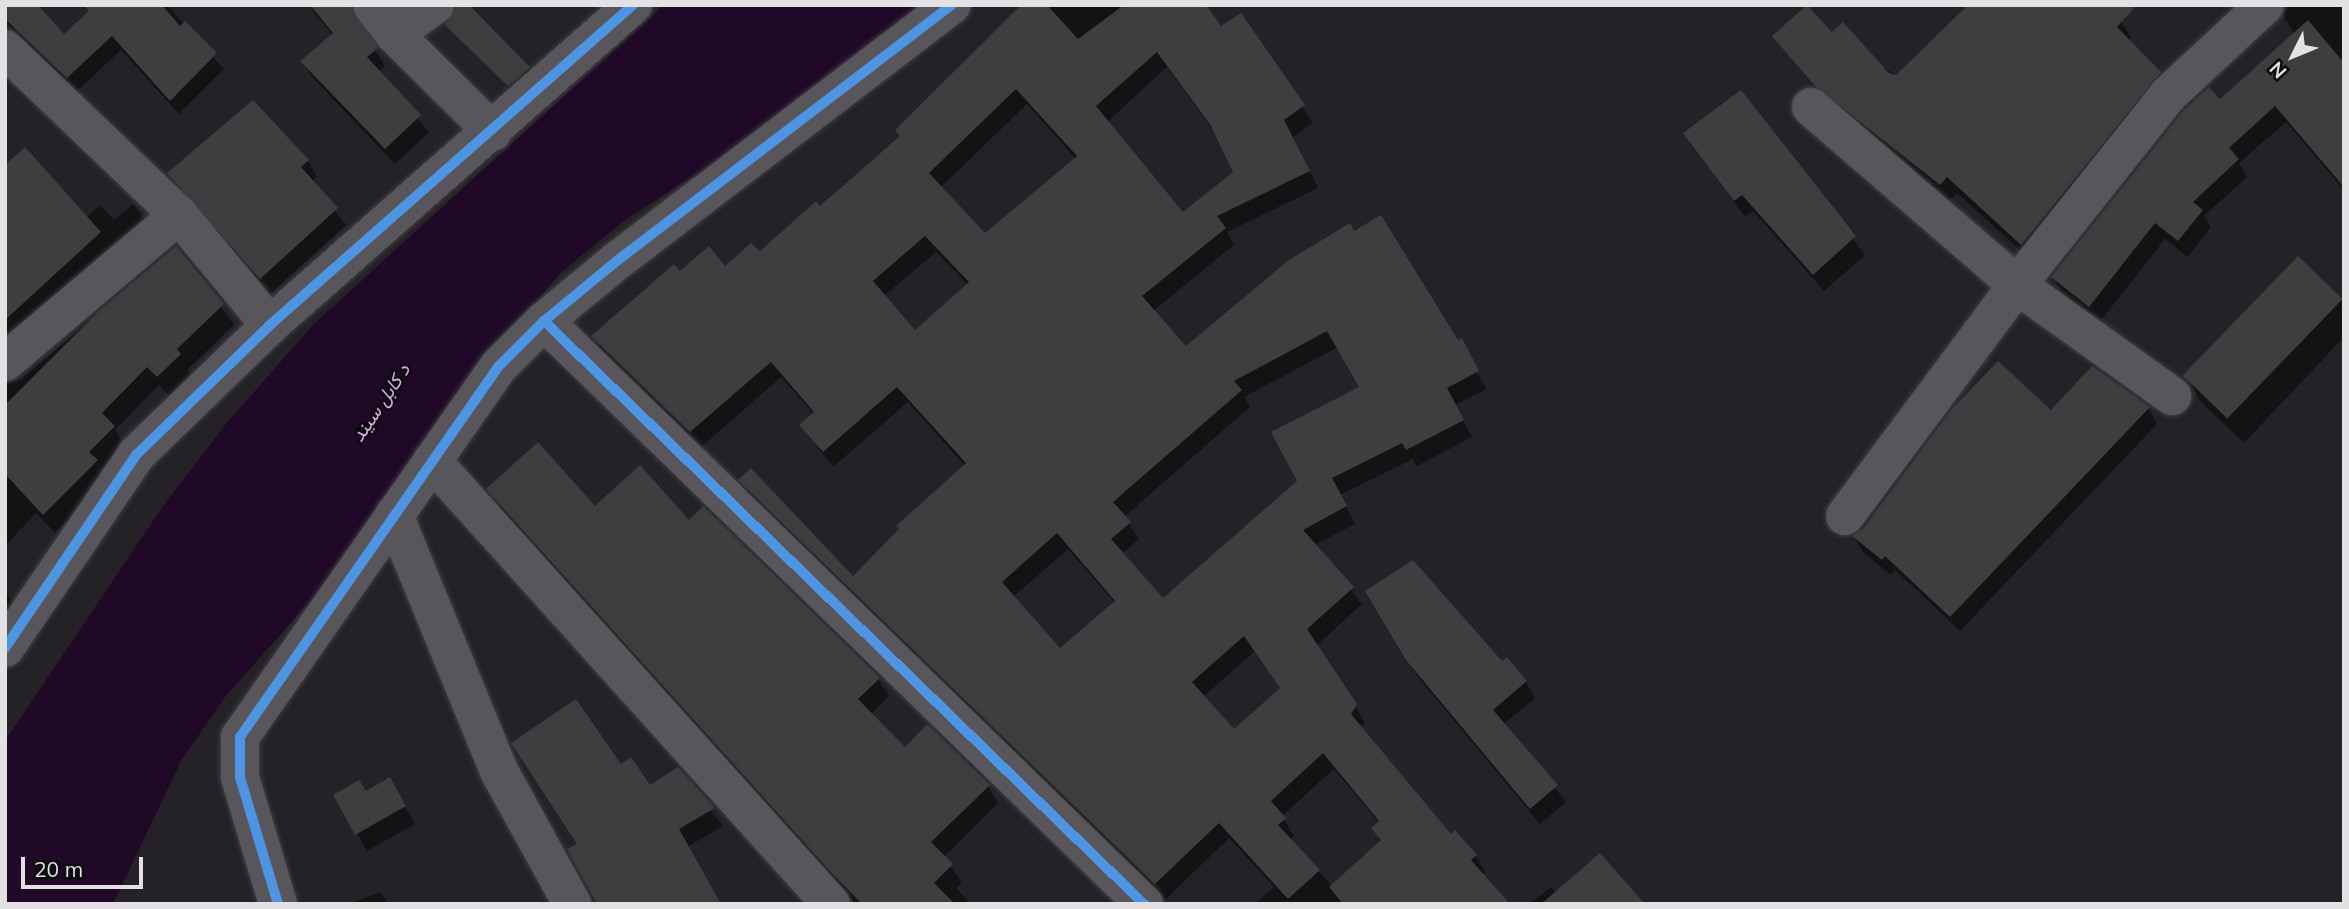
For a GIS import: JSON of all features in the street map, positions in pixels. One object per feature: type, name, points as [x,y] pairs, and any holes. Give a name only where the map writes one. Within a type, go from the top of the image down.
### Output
[{"type":"street","points":[[435,5],[383,20],[492,132]]},
{"type":"street","points":[[5,648],[136,455],[270,324],[492,132],[633,5]]},
{"type":"street","points":[[278,904],[240,777],[240,737],[498,367],[544,321],[952,5]]},
{"type":"street","points":[[1845,516],[2017,285],[2168,95],[2265,5]]},
{"type":"street","points":[[5,49],[179,215],[270,324]]},
{"type":"street","points":[[1811,107],[2017,285],[2172,396]]},
{"type":"street","points":[[5,362],[179,215]]},
{"type":"street","points":[[544,321],[1144,904]]},
{"type":"street","points":[[432,461],[831,904]]},
{"type":"street","points":[[394,515],[499,771],[572,904]]},
{"type":"water","name":"د کابل سيند","points":[[664,5],[927,5],[790,115],[626,219],[559,274],[507,338],[328,581],[225,697],[181,761],[113,904],[5,904],[5,741],[163,506],[225,425],[312,326]]},
{"type":"building","points":[[5,5],[38,5],[64,34],[89,11],[84,5],[162,5],[180,26],[185,21],[217,53],[170,101],[112,36],[67,78],[5,19]]},
{"type":"building","points":[[310,5],[351,5],[378,48],[367,57],[421,115],[385,149],[300,61],[333,33]]},
{"type":"building","points":[[456,5],[469,5],[530,67],[508,86],[445,25]]},
{"type":"building","points":[[1021,5],[1047,5],[1078,39],[1124,5],[1206,5],[1221,26],[1241,13],[1305,105],[1284,120],[1310,171],[1217,216],[1226,228],[1142,296],[1186,346],[1289,260],[1350,223],[1354,231],[1381,215],[1458,340],[1462,338],[1479,371],[1447,388],[1464,420],[1406,450],[1402,443],[1332,478],[1347,506],[1303,530],[1354,587],[1307,629],[1357,704],[1351,714],[1451,834],[1455,830],[1477,855],[1471,860],[1510,904],[1343,904],[1329,887],[1381,840],[1371,828],[1379,821],[1323,753],[1271,801],[1286,818],[1278,825],[1320,870],[1288,899],[1219,823],[1155,884],[738,480],[751,468],[853,576],[899,529],[896,526],[966,463],[897,387],[823,452],[799,425],[814,412],[771,362],[690,432],[591,336],[674,264],[680,271],[709,246],[725,266],[751,243],[760,251],[816,201],[820,206],[900,136],[895,130]],"holes":[[[1157,52],[1211,126],[1233,172],[1183,212],[1096,106]],[[1016,89],[1077,156],[985,233],[929,173]],[[925,236],[969,282],[915,330],[873,281]],[[1327,331],[1359,387],[1271,432],[1297,481],[1163,598],[1111,539],[1131,522],[1113,502],[1242,390],[1234,381]],[[1057,533],[1115,601],[1060,648],[1002,582]],[[1244,636],[1280,688],[1234,729],[1192,682]]]},
{"type":"building","points":[[1807,5],[1832,32],[1843,22],[1889,73],[1896,75],[1968,5],[2137,5],[2117,27],[2161,72],[2021,245],[1947,177],[1940,185],[1815,86],[1772,36]]},
{"type":"building","points":[[2308,20],[2344,63],[2344,187],[2275,106],[2229,148],[2239,159],[2193,202],[2203,210],[2178,241],[2155,223],[2089,307],[2051,277],[2184,110],[2209,87],[2220,99]]},
{"type":"building","points":[[1741,90],[1856,236],[1813,275],[1742,195],[1734,201],[1683,133]]},
{"type":"building","points":[[253,100],[309,160],[301,167],[338,208],[260,279],[167,173]]},
{"type":"building","points":[[25,147],[101,232],[5,320],[5,165]]},
{"type":"building","points":[[176,246],[224,304],[177,349],[181,354],[157,377],[147,367],[102,413],[115,426],[89,452],[98,460],[43,515],[5,474],[5,405],[100,310]]},
{"type":"building","points":[[2298,256],[2343,299],[2227,418],[2183,375]]},
{"type":"building","points":[[1998,361],[2051,410],[2092,366],[2150,407],[1950,617],[1885,556],[1882,560],[1852,536],[1863,529],[1951,410]]},
{"type":"building","points":[[538,442],[595,506],[640,465],[689,520],[703,506],[880,678],[858,699],[905,747],[927,724],[990,785],[931,842],[953,864],[934,883],[955,904],[862,904],[831,872],[486,489]]},
{"type":"building","points":[[1413,560],[1502,661],[1507,657],[1527,681],[1493,710],[1558,785],[1530,809],[1406,660],[1365,591]]},
{"type":"building","points":[[576,699],[621,764],[631,757],[650,785],[678,767],[715,808],[679,829],[721,904],[597,904],[567,849],[577,844],[511,743]]},
{"type":"building","points":[[390,777],[406,806],[355,835],[333,795],[359,780],[366,791]]},
{"type":"building","points":[[1600,853],[1645,904],[1541,904]]},
{"type":"cycle path","points":[[5,648],[136,455],[270,325],[633,5]]},
{"type":"cycle path","points":[[278,904],[240,777],[240,737],[498,367],[544,321],[618,260],[952,5]]},
{"type":"cycle path","points":[[544,321],[1144,904]]}]
